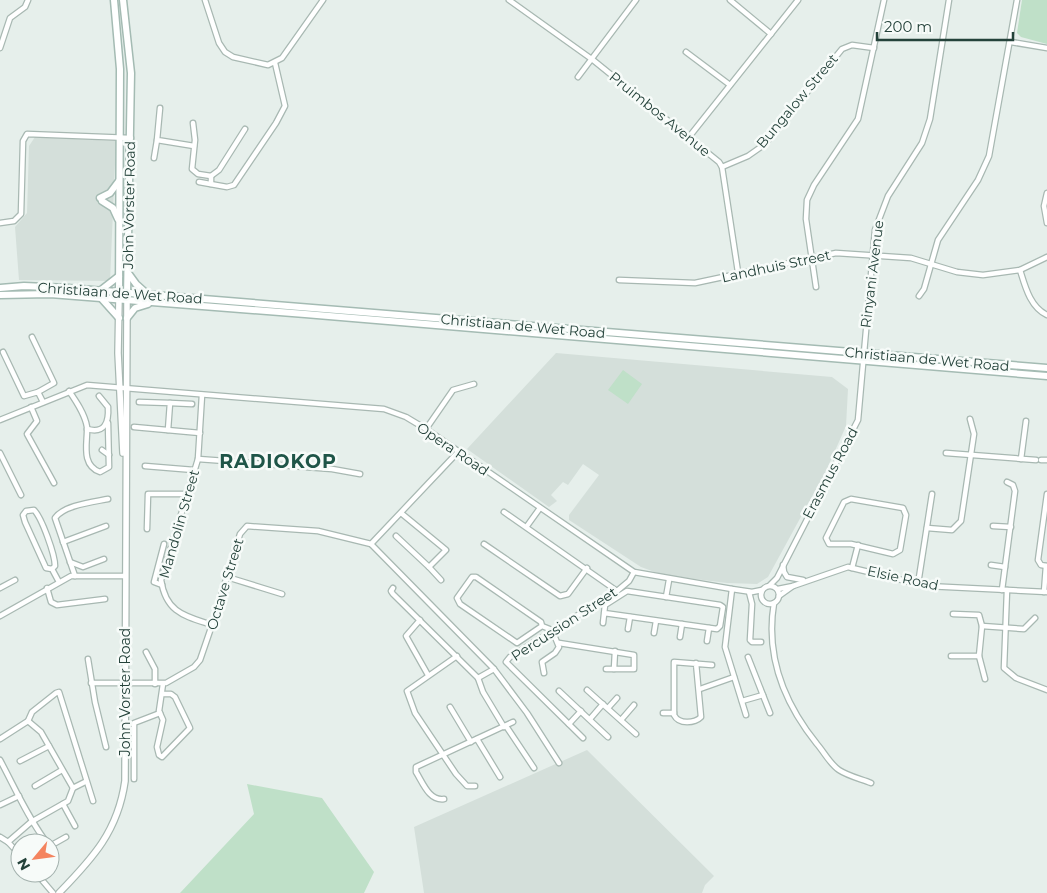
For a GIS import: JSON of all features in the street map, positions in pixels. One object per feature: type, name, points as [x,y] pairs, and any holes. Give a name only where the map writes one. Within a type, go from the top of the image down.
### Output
[{"type":"main road","name":"John Vorster Road","points":[[114,0],[120,69],[119,296]]},
{"type":"main road","name":"John Vorster Road","points":[[123,0],[130,64],[131,138],[127,300]]},
{"type":"main road","points":[[119,181],[110,193],[101,200],[113,208],[119,225]]},
{"type":"main road","points":[[128,272],[136,284],[147,294]]},
{"type":"main road","points":[[101,290],[120,276]]},
{"type":"main road","name":"Christiaan de Wet Road","points":[[0,288],[36,286],[101,290],[127,300],[157,303],[1047,376]]},
{"type":"main road","name":"Christiaan de Wet Road","points":[[0,294],[31,293],[101,298],[127,293],[147,294],[1047,368]]},
{"type":"main road","points":[[101,298],[111,306],[119,318]]},
{"type":"main road","points":[[127,318],[138,307],[157,303]]},
{"type":"street","points":[[205,0],[219,43],[225,52],[249,61],[265,64],[275,63],[282,58],[323,0]]},
{"type":"street","name":"Pruimbos Avenue","points":[[509,0],[593,60],[716,159],[722,167],[738,272]]},
{"type":"street","points":[[578,77],[593,60],[636,0]]},
{"type":"street","points":[[730,0],[771,34]]},
{"type":"street","points":[[689,137],[798,0]]},
{"type":"street","points":[[816,287],[806,219],[807,200],[814,185],[858,118],[884,0]]},
{"type":"street","name":"Rinyani Avenue","points":[[862,362],[875,230],[883,205],[919,150],[928,129],[949,0]]},
{"type":"street","points":[[919,296],[924,289],[938,240],[978,180],[989,156],[1011,42],[1017,0]]},
{"type":"street","points":[[0,48],[10,18],[26,7],[28,1]]},
{"type":"street","points":[[1011,42],[1047,48]]},
{"type":"street","name":"Bungalow Street","points":[[722,167],[748,156],[765,144],[842,49],[852,45],[874,48]]},
{"type":"street","points":[[686,52],[730,85]]},
{"type":"street","points":[[199,182],[227,187],[234,186],[282,114],[285,106],[275,63]]},
{"type":"street","points":[[154,158],[160,108]]},
{"type":"street","points":[[193,124],[192,169],[198,174],[211,176],[219,170],[246,129]]},
{"type":"street","points":[[0,223],[18,218],[23,207],[23,141],[27,134],[131,138]]},
{"type":"street","points":[[156,140],[194,146]]},
{"type":"street","points":[[210,184],[211,176]]},
{"type":"street","points":[[1047,193],[1044,206],[1047,223]]},
{"type":"street","name":"Landhuis Street","points":[[619,280],[691,283],[836,253],[911,258],[957,272],[983,275],[1020,270],[1047,257]]},
{"type":"street","points":[[1020,270],[1028,293],[1036,305],[1047,315]]},
{"type":"street","name":"John Vorster Road","points":[[59,893],[99,848],[118,813],[125,781],[126,470],[119,296]]},
{"type":"street","name":"John Vorster Road","points":[[123,388],[127,300]]},
{"type":"street","points":[[3,352],[24,396],[54,384],[32,337]]},
{"type":"street","name":"Erasmus Road","points":[[770,585],[777,578],[858,420],[862,362]]},
{"type":"street","points":[[426,429],[454,390],[474,384]]},
{"type":"street","name":"Opera Road","points":[[0,420],[85,385],[384,409],[406,417],[426,429],[634,572],[669,580],[750,592],[761,597]]},
{"type":"street","points":[[69,391],[78,404],[87,429],[85,445],[88,460],[93,469],[100,472],[108,469],[109,455],[108,407],[99,396]]},
{"type":"street","points":[[38,392],[43,402]]},
{"type":"street","name":"Mandolin Street","points":[[202,395],[198,459],[162,575],[162,585],[170,604],[180,614],[212,625]]},
{"type":"street","points":[[138,402],[192,404]]},
{"type":"street","points":[[168,430],[170,403]]},
{"type":"street","points":[[31,407],[37,421],[27,434],[54,483]]},
{"type":"street","points":[[927,528],[952,530],[961,521],[974,430],[970,419]]},
{"type":"street","points":[[1021,459],[1026,421]]},
{"type":"street","points":[[87,429],[97,430],[104,428],[108,423]]},
{"type":"street","points":[[134,427],[200,433]]},
{"type":"street","points":[[102,450],[109,455]]},
{"type":"street","points":[[458,452],[371,544],[494,669],[559,763]]},
{"type":"street","points":[[0,453],[21,496]]},
{"type":"street","points":[[946,453],[1047,460]]},
{"type":"street","points":[[198,459],[332,469],[360,474]]},
{"type":"street","points":[[145,466],[194,470]]},
{"type":"street","points":[[1007,482],[1015,488],[1005,567],[1006,628],[1003,661],[1007,671],[1016,678],[1047,690]]},
{"type":"street","points":[[147,529],[148,494],[187,494]]},
{"type":"street","points":[[918,584],[932,494]]},
{"type":"street","points":[[1046,592],[1047,566],[1038,563],[1038,560],[1047,494]]},
{"type":"street","points":[[75,576],[55,521],[56,516],[84,504],[108,500]]},
{"type":"street","points":[[847,500],[896,505],[905,511],[901,548],[897,553],[858,545],[833,544],[826,540],[842,506],[847,500]]},
{"type":"street","points":[[527,526],[540,508]]},
{"type":"street","points":[[34,510],[40,520],[55,558],[56,566],[52,569],[46,568],[25,522],[23,515],[26,511],[34,510]]},
{"type":"street","points":[[504,512],[587,568],[616,591]]},
{"type":"street","points":[[401,513],[446,548],[429,568]]},
{"type":"street","points":[[63,542],[106,526]]},
{"type":"street","name":"Octave Street","points":[[91,683],[163,684],[175,680],[197,664],[212,625],[240,534],[247,526],[318,531],[371,544]]},
{"type":"street","points":[[994,526],[1011,527]]},
{"type":"street","points":[[396,536],[441,580]]},
{"type":"street","points":[[162,585],[154,582],[164,544]]},
{"type":"street","points":[[484,544],[560,596],[568,594],[587,568]]},
{"type":"street","points":[[852,568],[858,545]]},
{"type":"street","points":[[70,562],[83,567],[104,559]]},
{"type":"street","points":[[784,563],[783,569],[787,577],[794,580],[807,580]]},
{"type":"street","points":[[991,565],[1005,567]]},
{"type":"street","name":"Elsie Road","points":[[777,589],[792,586],[842,568],[852,568],[918,584],[1046,592]]},
{"type":"street","points":[[52,569],[59,582]]},
{"type":"street","name":"Percussion Street","points":[[583,738],[506,662],[547,628],[616,591],[629,581],[634,572]]},
{"type":"street","points":[[0,616],[47,588],[75,576],[125,576]]},
{"type":"street","points":[[227,576],[282,594]]},
{"type":"street","points":[[547,628],[517,643],[460,604],[457,598],[472,577],[476,577],[541,622],[547,628],[559,643],[632,653],[635,658],[634,667],[630,671],[606,669]]},
{"type":"street","name":"Erasmus Road","points":[[777,578],[777,589]]},
{"type":"street","points":[[0,588],[15,580]]},
{"type":"street","points":[[666,598],[669,580]]},
{"type":"street","points":[[772,616],[767,604],[761,597],[762,590],[770,585],[777,589],[779,596],[774,603],[772,616],[776,673],[795,715],[836,767],[871,782]]},
{"type":"street","name":"Elsie Road","points":[[779,596],[792,586]]},
{"type":"street","points":[[47,588],[52,602],[57,605],[105,599]]},
{"type":"street","points":[[393,588],[391,592],[478,678],[483,692],[534,768]]},
{"type":"street","points":[[732,589],[725,647],[746,715]]},
{"type":"street","name":"Opera Road","points":[[750,592],[762,590]]},
{"type":"street","points":[[603,623],[604,607],[608,602],[627,591],[722,606],[720,626],[717,629],[604,613]]},
{"type":"street","points":[[750,592],[752,604],[750,640],[752,642],[761,642]]},
{"type":"street","points":[[767,604],[774,603]]},
{"type":"street","points":[[953,614],[979,615],[982,626],[979,656],[985,679]]},
{"type":"street","points":[[628,629],[630,617]]},
{"type":"street","points":[[982,626],[1024,629],[1035,618]]},
{"type":"street","points":[[420,620],[406,636],[428,675]]},
{"type":"street","points":[[654,633],[656,620]]},
{"type":"street","points":[[680,637],[682,624]]},
{"type":"street","points":[[707,641],[709,628]]},
{"type":"street","points":[[544,672],[542,662],[555,653],[559,643]]},
{"type":"street","points":[[614,651],[614,669]]},
{"type":"street","points":[[146,652],[155,669],[155,684]]},
{"type":"street","points":[[456,656],[443,667],[409,688],[408,693],[415,712],[463,783],[467,786],[475,786]]},
{"type":"street","points":[[951,656],[979,656]]},
{"type":"street","points":[[748,657],[770,713]]},
{"type":"street","points":[[88,659],[91,683],[106,747]]},
{"type":"street","points":[[696,663],[700,689],[700,720],[681,722],[676,720],[674,713],[674,662],[696,663],[712,665]]},
{"type":"street","points":[[478,678],[494,669]]},
{"type":"street","points":[[700,689],[734,676]]},
{"type":"street","points":[[162,694],[171,694],[175,697],[190,728],[162,757],[159,755],[157,747],[163,720],[160,713],[163,684]]},
{"type":"street","points":[[587,690],[636,734]]},
{"type":"street","points":[[559,691],[608,737]]},
{"type":"street","points":[[0,739],[28,721],[32,712],[56,692],[59,692],[85,782],[93,801]]},
{"type":"street","points":[[742,700],[762,695]]},
{"type":"street","points":[[608,708],[617,698]]},
{"type":"street","points":[[590,719],[603,704]]},
{"type":"street","points":[[620,720],[634,705]]},
{"type":"street","points":[[450,707],[471,742]]},
{"type":"street","points":[[569,724],[581,712]]},
{"type":"street","points":[[134,779],[134,723],[160,713]]},
{"type":"street","points":[[663,713],[674,713]]},
{"type":"street","points":[[0,837],[8,842],[31,822],[71,798],[73,788],[38,729],[28,721]]},
{"type":"street","points":[[444,799],[438,800],[432,796],[415,769],[444,753],[513,722]]},
{"type":"street","points":[[477,739],[500,777]]},
{"type":"street","points":[[20,761],[49,746]]},
{"type":"street","points":[[0,760],[30,814],[31,822],[40,833]]},
{"type":"street","points":[[35,786],[62,770]]},
{"type":"street","points":[[73,788],[85,782]]},
{"type":"street","points":[[0,805],[19,796]]},
{"type":"street","points":[[63,804],[75,826]]},
{"type":"street","points":[[60,839],[66,837]]},
{"type":"street","points":[[44,883],[53,893]]},
{"type":"shaded area","points":[[35,137],[116,141],[110,281],[19,280],[15,227],[27,213],[29,146]]},
{"type":"shaded area","points":[[556,353],[832,377],[848,389],[846,426],[826,471],[768,577],[757,584],[727,583],[663,575],[641,567],[569,520],[569,515],[599,475],[583,464],[568,485],[563,482],[551,495],[557,501],[549,507],[467,449]]},
{"type":"shaded area","points":[[587,750],[714,876],[705,885],[702,893],[424,893],[414,827]]},
{"type":"green space","points":[[1022,0],[1047,0],[1047,44],[1021,37],[1017,33]]},
{"type":"green space","points":[[623,370],[642,384],[628,404],[608,390]]},
{"type":"green space","points":[[247,784],[322,798],[374,872],[364,893],[180,893],[254,814]]},
{"type":"district","name":"RADIOKOP","points":[[278,461]]}]
